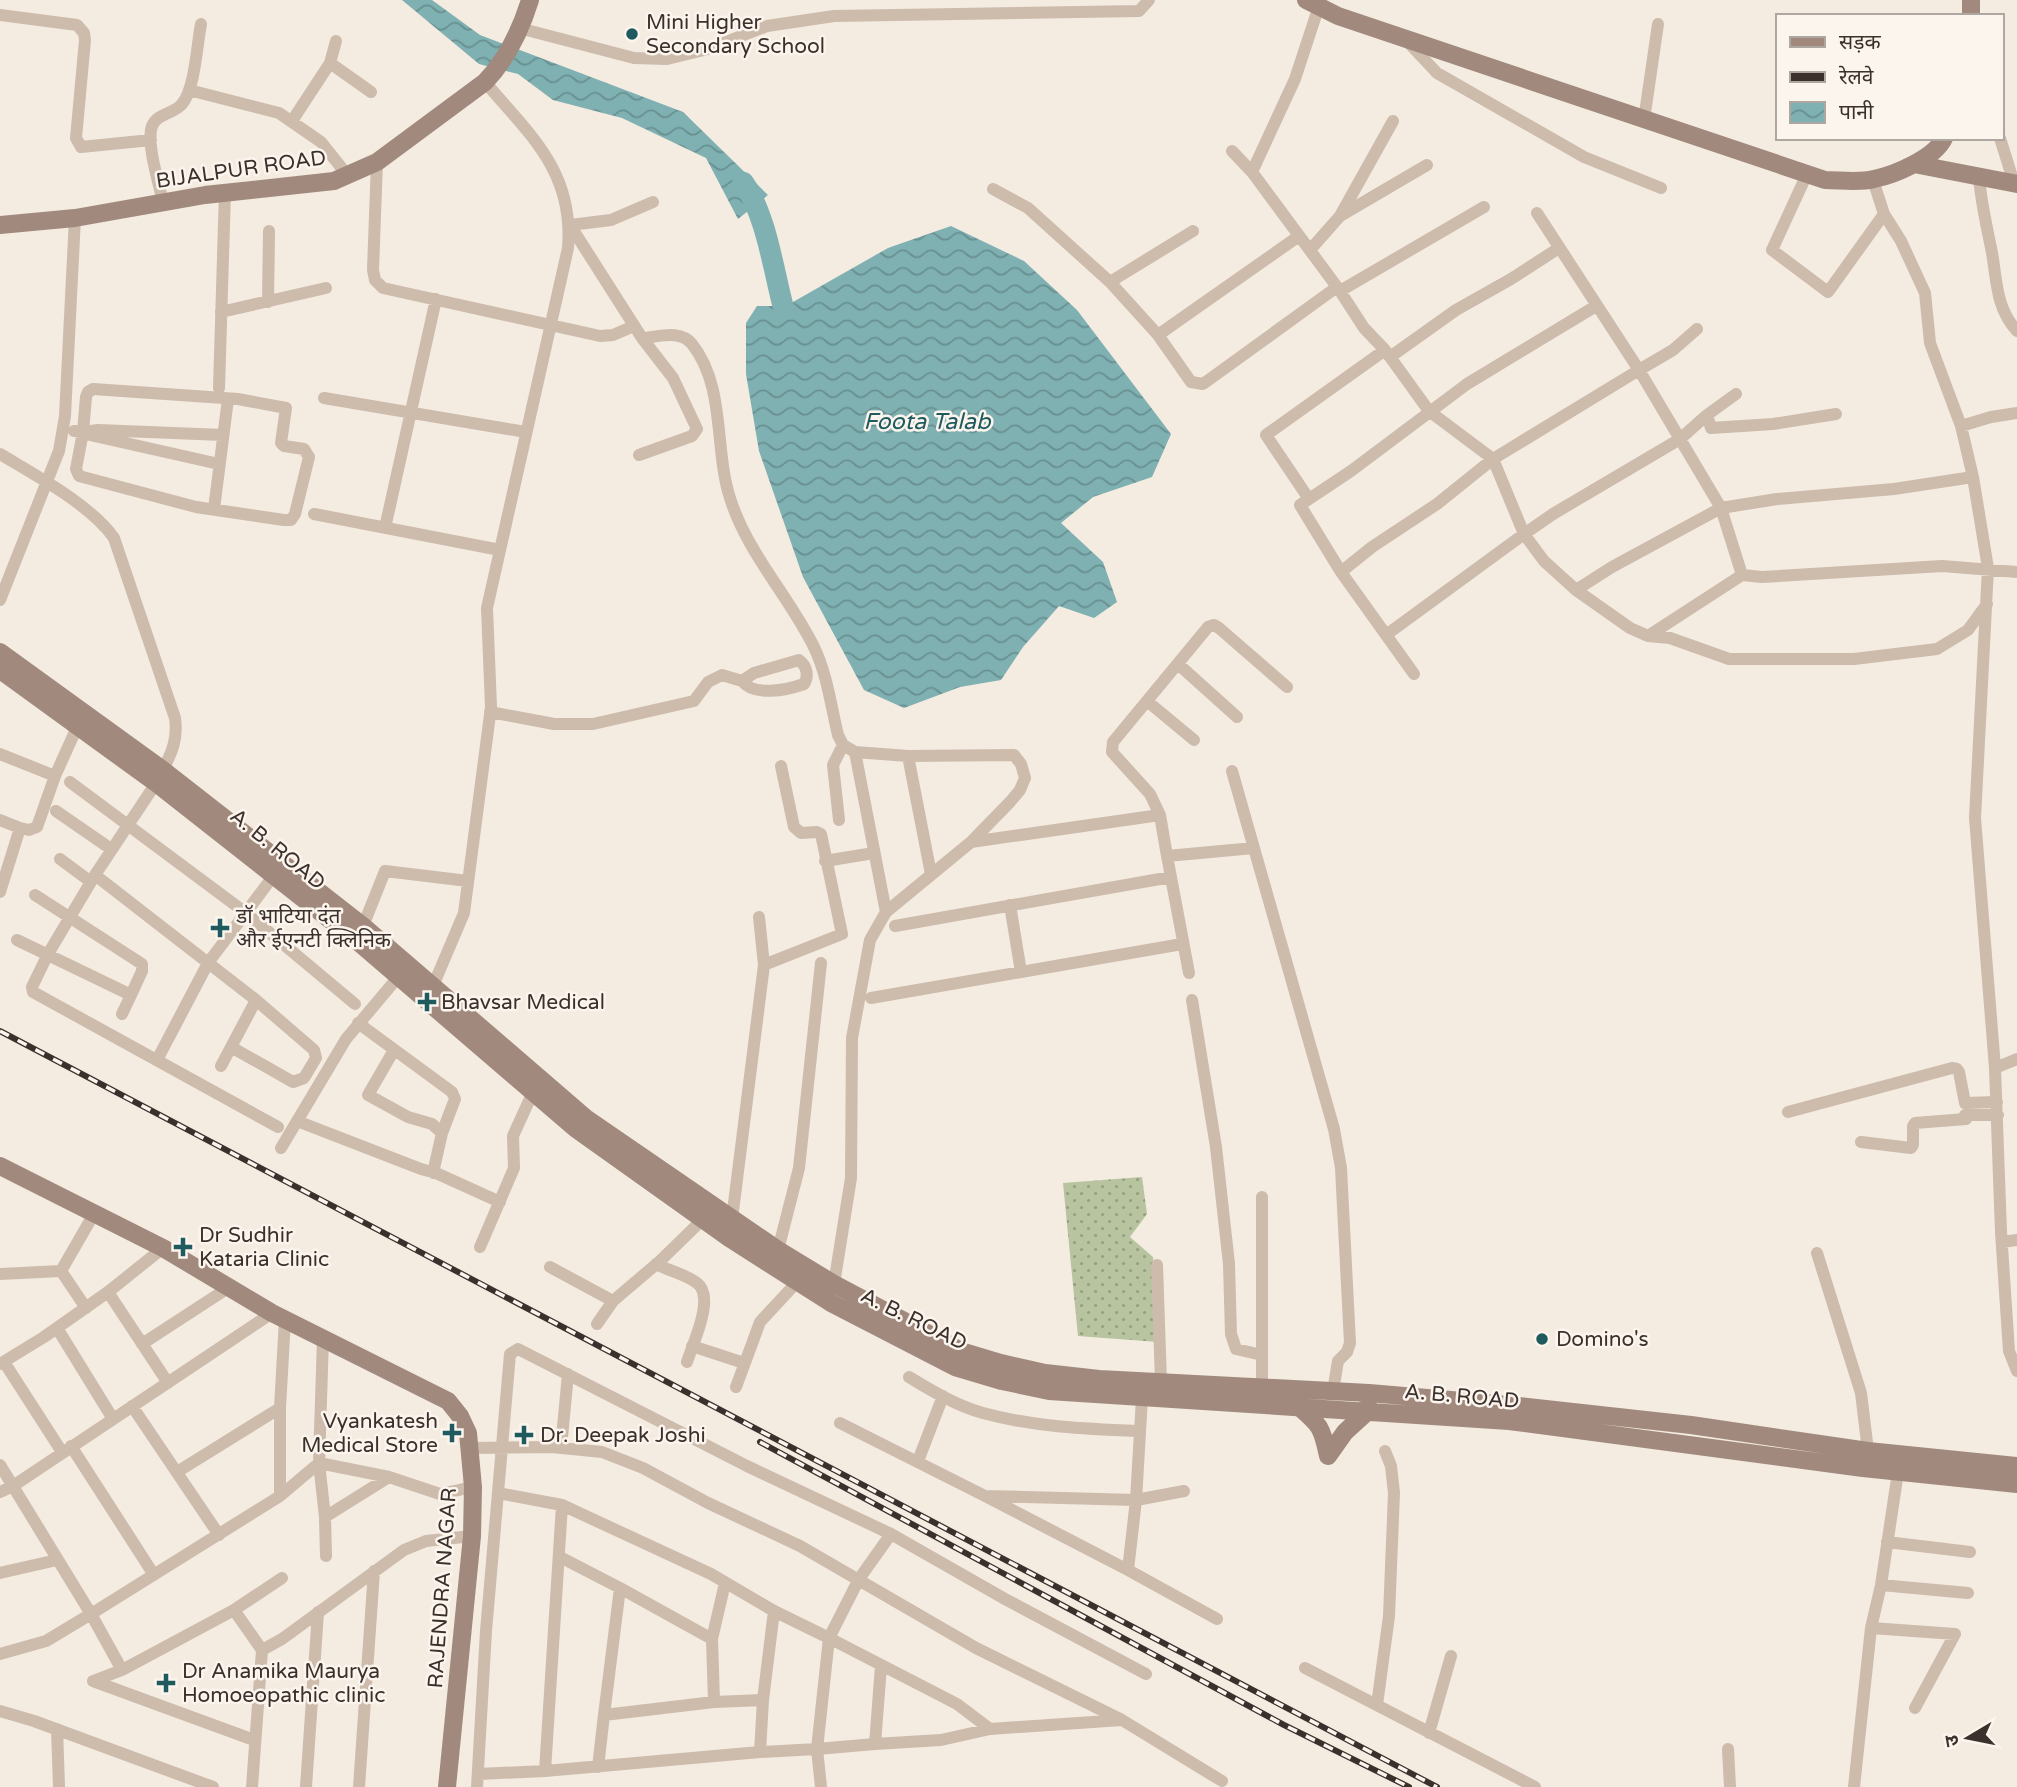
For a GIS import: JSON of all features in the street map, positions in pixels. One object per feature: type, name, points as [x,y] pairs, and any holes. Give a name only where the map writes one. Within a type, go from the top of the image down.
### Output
[{"type":"main road","points":[[490,76],[517,32],[530,0]]},
{"type":"main road","points":[[1313,3],[1338,16],[1825,180],[1873,180],[1914,164],[1940,146],[1943,140]]},
{"type":"main road","name":"BIJALPUR ROAD","points":[[0,225],[75,218],[225,192],[334,181],[377,162],[490,76]]},
{"type":"main road","points":[[1914,164],[2015,184]]},
{"type":"main road","name":"A. B. ROAD","points":[[0,652],[159,776],[363,926],[587,1119],[778,1250],[834,1284],[961,1351],[1045,1373],[1099,1379],[1333,1391],[1368,1402],[1898,1472],[2009,1474]]},
{"type":"main road","name":"A. B. ROAD","points":[[2,675],[159,776],[274,876],[399,976],[576,1129],[702,1220],[831,1303],[955,1367],[1049,1391],[1142,1398],[1331,1409],[1368,1402],[1509,1405],[1691,1425],[2009,1474]]},
{"type":"main road","name":"RAJENDRA NAGAR","points":[[0,1166],[163,1248],[279,1316],[449,1401],[460,1416],[471,1447],[472,1536],[447,1787]]},
{"type":"main road","points":[[1300,1389],[1299,1408],[1315,1419],[1320,1427],[1328,1456],[1368,1402]]},
{"type":"main road","points":[[1331,1409],[1333,1391]]},
{"type":"street","points":[[517,32],[634,58],[667,59],[708,49],[767,26],[834,16],[1139,11],[1149,0]]},
{"type":"street","points":[[1252,172],[1294,79],[1313,3]]},
{"type":"street","points":[[0,15],[77,25],[82,29],[85,40],[76,138],[81,147],[151,140]]},
{"type":"street","points":[[163,202],[151,140],[153,123],[179,107],[189,90],[201,24]]},
{"type":"street","points":[[1644,120],[1658,24]]},
{"type":"street","points":[[1406,39],[1437,73],[1584,157],[1661,188]]},
{"type":"street","points":[[292,121],[330,63],[336,41]]},
{"type":"street","points":[[330,63],[371,92]]},
{"type":"street","points":[[433,986],[464,914],[490,712],[487,608],[568,248],[570,225],[565,197],[555,171],[490,76]]},
{"type":"street","points":[[189,90],[272,110],[321,142],[348,176]]},
{"type":"street","points":[[1310,250],[1340,216],[1394,121]]},
{"type":"street","points":[[2001,140],[2015,184]]},
{"type":"street","points":[[1232,151],[1252,172],[1364,328],[1387,353],[1429,411],[1493,459],[1524,534],[1544,561],[1576,590],[1629,628],[1648,636],[1670,638],[1729,659],[1854,659],[1937,649],[1968,630],[1987,604]]},
{"type":"street","points":[[377,162],[373,270],[375,280],[383,288],[607,336],[634,326]]},
{"type":"street","points":[[1340,216],[1427,166]]},
{"type":"street","points":[[1807,174],[1772,250],[1828,292],[1884,214]]},
{"type":"street","points":[[1979,177],[1981,205],[1993,256],[1998,300],[2017,331]]},
{"type":"street","points":[[1873,180],[1884,214],[1901,241],[1925,293],[1930,343],[1961,426],[1973,477],[1988,568],[1975,818],[1998,1109],[2002,1242],[2010,1351],[2017,1371]]},
{"type":"street","points":[[993,188],[1028,208],[1110,282],[1158,335],[1191,382],[1203,384],[1338,289],[1484,207]]},
{"type":"street","points":[[219,388],[225,192]]},
{"type":"street","points":[[570,225],[611,220],[653,202]]},
{"type":"street","points":[[1537,213],[1639,370],[1721,508],[1742,575]]},
{"type":"street","points":[[0,600],[59,451],[72,431],[88,392],[93,389],[228,398],[286,408],[281,443],[284,446],[304,449],[309,457],[295,514],[291,520],[196,507],[79,476],[72,431],[75,218]]},
{"type":"street","points":[[570,225],[642,338],[673,378],[697,429],[692,436],[639,456]]},
{"type":"street","points":[[268,302],[269,231]]},
{"type":"street","points":[[1110,282],[1193,231]]},
{"type":"street","points":[[1158,335],[1299,236]]},
{"type":"street","points":[[1309,499],[1266,435],[1387,353],[1559,248]]},
{"type":"street","points":[[221,312],[326,288]]},
{"type":"street","points":[[385,528],[436,299]]},
{"type":"street","points":[[1414,674],[1341,572],[1300,505],[1351,471],[1467,384],[1596,306]]},
{"type":"street","points":[[1341,572],[1372,547],[1437,504],[1493,459],[1673,350],[1697,329]]},
{"type":"street","points":[[642,338],[680,334],[687,337],[701,358],[716,408],[725,481],[730,499],[750,543],[816,651],[843,745],[855,752],[908,756],[1014,755],[1021,764],[1025,778],[1020,790],[971,842],[886,912],[870,940],[852,1038],[851,1178],[834,1284]]},
{"type":"street","points":[[1386,635],[1553,514],[1680,439],[1736,394]]},
{"type":"street","points":[[214,509],[228,398]]},
{"type":"street","points":[[324,398],[526,432]]},
{"type":"street","points":[[1961,426],[2017,413]]},
{"type":"street","points":[[1707,415],[1711,428],[1773,424],[1836,414]]},
{"type":"street","points":[[72,431],[223,435]]},
{"type":"street","points":[[72,431],[219,464]]},
{"type":"street","points":[[0,454],[48,483],[105,526],[114,538],[175,718],[177,732],[174,747],[159,776],[111,849],[48,954],[32,987],[35,995],[278,1127]]},
{"type":"street","points":[[1576,590],[1612,567],[1721,508],[1777,499],[1894,489],[1973,477]]},
{"type":"street","points":[[314,514],[500,550]]},
{"type":"street","points":[[1648,636],[1742,575],[1762,577],[1942,566],[2017,572]]},
{"type":"street","points":[[1189,972],[1160,815],[1150,794],[1112,752],[1113,742],[1208,628],[1214,625],[1287,687]]},
{"type":"street","points":[[490,712],[554,724],[593,724],[694,701],[708,681],[722,675],[742,681],[747,687],[758,691],[796,687],[804,684],[807,673],[804,664],[799,660],[754,673],[742,681]]},
{"type":"street","points":[[1178,664],[1237,717]]},
{"type":"street","points":[[1147,701],[1194,740]]},
{"type":"street","points":[[0,820],[29,830],[37,827],[55,776],[78,725]]},
{"type":"street","points":[[839,820],[833,765],[843,745]]},
{"type":"street","points":[[855,752],[886,912]]},
{"type":"street","points":[[0,754],[55,776]]},
{"type":"street","points":[[908,756],[932,874]]},
{"type":"street","points":[[764,965],[842,934],[821,834],[801,833],[794,827],[781,766]]},
{"type":"street","points":[[1232,771],[1334,1129],[1341,1168],[1350,1343],[1347,1352],[1338,1361],[1333,1391]]},
{"type":"street","points":[[70,782],[246,913],[355,1004]]},
{"type":"street","points":[[56,811],[111,849]]},
{"type":"street","points":[[971,842],[1160,815]]},
{"type":"street","points":[[0,892],[20,828]]},
{"type":"street","points":[[1167,856],[1254,848]]},
{"type":"street","points":[[825,861],[874,853]]},
{"type":"street","points":[[60,859],[93,879],[256,1000],[314,1050],[316,1058],[304,1078],[293,1082],[231,1047]]},
{"type":"street","points":[[363,926],[385,871],[468,881]]},
{"type":"street","points":[[157,1060],[208,963],[274,876]]},
{"type":"street","points":[[895,926],[1171,877]]},
{"type":"street","points":[[34,895],[142,964],[142,971],[122,1014]]},
{"type":"street","points":[[1010,905],[1021,972]]},
{"type":"street","points":[[732,1219],[764,965],[759,918]]},
{"type":"street","points":[[17,940],[131,995]]},
{"type":"street","points":[[871,998],[1182,944]]},
{"type":"street","points":[[778,1250],[799,1168],[821,963]]},
{"type":"street","points":[[281,1148],[358,1023],[399,976]]},
{"type":"street","points":[[221,1066],[256,1000]]},
{"type":"street","points":[[1192,1000],[1216,1147],[1229,1264],[1231,1335],[1236,1349],[1262,1355]]},
{"type":"street","points":[[358,1023],[452,1092],[455,1099],[442,1133],[433,1173]]},
{"type":"street","points":[[394,1050],[368,1095],[408,1116],[432,1124],[442,1133]]},
{"type":"street","points":[[1995,1068],[2017,1059]]},
{"type":"street","points":[[1788,1112],[1952,1068],[1957,1069],[1966,1119],[1915,1123],[1911,1148],[1861,1142]]},
{"type":"street","points":[[480,1247],[516,1163],[513,1136],[533,1092]]},
{"type":"street","points":[[1965,1109],[1998,1109]]},
{"type":"street","points":[[298,1121],[500,1202]]},
{"type":"street","points":[[1262,1197],[1262,1387]]},
{"type":"street","points":[[61,1271],[94,1212]]},
{"type":"street","points":[[597,1324],[613,1301],[702,1220]]},
{"type":"street","points":[[2002,1242],[2017,1240]]},
{"type":"street","points":[[154,1575],[2,1363],[108,1292],[163,1248]]},
{"type":"street","points":[[1817,1253],[1861,1393],[1868,1451]]},
{"type":"street","points":[[656,1264],[698,1283],[703,1291],[703,1318],[687,1362]]},
{"type":"street","points":[[1157,1265],[1161,1382]]},
{"type":"street","points":[[550,1267],[613,1301]]},
{"type":"street","points":[[0,1274],[61,1271]]},
{"type":"street","points":[[61,1271],[86,1307]]},
{"type":"street","points":[[736,1387],[760,1322],[798,1281]]},
{"type":"street","points":[[142,1344],[228,1288]]},
{"type":"street","points":[[108,1292],[167,1384]]},
{"type":"street","points":[[6,1489],[132,1406],[279,1316]]},
{"type":"street","points":[[279,1316],[281,1496]]},
{"type":"street","points":[[57,1328],[113,1419]]},
{"type":"street","points":[[323,1338],[319,1463],[326,1556]]},
{"type":"street","points":[[692,1346],[744,1363]]},
{"type":"street","points":[[1122,1720],[990,1729],[941,1740],[760,1752],[545,1771],[478,1781],[510,1354],[523,1350],[747,1466],[891,1534],[1005,1600],[1146,1674]]},
{"type":"street","points":[[561,1448],[569,1374]]},
{"type":"street","points":[[909,1377],[982,1413],[1065,1428],[1139,1431]]},
{"type":"street","points":[[918,1461],[943,1396]]},
{"type":"street","points":[[1128,1570],[1136,1500],[1142,1398]]},
{"type":"street","points":[[132,1406],[219,1535]]},
{"type":"street","points":[[177,1472],[280,1408]]},
{"type":"street","points":[[840,1423],[1128,1570],[1217,1619]]},
{"type":"street","points":[[471,1447],[561,1448],[602,1452],[643,1468],[708,1503],[800,1546],[976,1648],[1122,1720],[1222,1781]]},
{"type":"street","points":[[1377,1705],[1390,1616],[1394,1493],[1391,1466],[1385,1451]]},
{"type":"street","points":[[319,1463],[389,1477],[440,1494],[473,1487]]},
{"type":"street","points":[[0,1654],[46,1641],[281,1496],[319,1463]]},
{"type":"street","points":[[0,1465],[6,1489],[57,1560],[122,1670]]},
{"type":"street","points":[[1854,1787],[1871,1628],[1881,1586],[1898,1472]]},
{"type":"street","points":[[325,1517],[389,1477]]},
{"type":"street","points":[[985,1496],[1136,1500],[1184,1491]]},
{"type":"street","points":[[498,1493],[562,1505],[711,1574],[774,1611],[957,1704],[990,1729]]},
{"type":"street","points":[[545,1771],[562,1505]]},
{"type":"street","points":[[821,1787],[817,1749],[830,1638],[859,1579],[891,1534]]},
{"type":"street","points":[[262,1650],[404,1549],[426,1541],[472,1536]]},
{"type":"street","points":[[1887,1542],[1970,1552]]},
{"type":"street","points":[[560,1557],[712,1639]]},
{"type":"street","points":[[0,1573],[57,1560]]},
{"type":"street","points":[[359,1787],[374,1571]]},
{"type":"street","points":[[254,1740],[93,1681],[122,1670],[234,1610],[282,1578]]},
{"type":"street","points":[[714,1702],[712,1639],[725,1583]]},
{"type":"street","points":[[1881,1586],[1968,1593]]},
{"type":"street","points":[[598,1767],[620,1588]]},
{"type":"street","points":[[234,1610],[262,1650],[252,1787]]},
{"type":"street","points":[[760,1752],[763,1700],[774,1611]]},
{"type":"street","points":[[306,1787],[318,1612]]},
{"type":"street","points":[[1871,1628],[1955,1634],[1916,1708]]},
{"type":"street","points":[[1429,1733],[1451,1656]]},
{"type":"street","points":[[875,1744],[881,1666]]},
{"type":"street","points":[[1305,1668],[1535,1787]]},
{"type":"street","points":[[604,1714],[714,1702],[763,1700]]},
{"type":"street","points":[[0,1711],[57,1729],[213,1787]]},
{"type":"street","points":[[57,1729],[59,1787]]},
{"type":"street","points":[[1728,1749],[1730,1787]]},
{"type":"green space","points":[[1142,1177],[1147,1214],[1130,1237],[1153,1257],[1158,1342],[1078,1336],[1063,1183]]},
{"type":"water","points":[[402,0],[432,0],[480,35],[683,112],[768,195],[738,219],[706,158],[622,118],[553,100],[518,74],[479,64]]},
{"type":"water","name":"Foota Talab","points":[[951,226],[1024,261],[1077,310],[1171,434],[1152,477],[1093,497],[1061,523],[1103,562],[1117,602],[1094,618],[1059,606],[1023,647],[1001,680],[960,687],[904,708],[864,690],[803,577],[759,451],[746,374],[746,323],[757,306],[782,306],[793,302],[888,248]]},
{"type":"waterway","points":[[743,182],[763,225],[783,306]]},
{"type":"railway","points":[[0,1031],[1437,1787]]},
{"type":"railway","points":[[760,1442],[1284,1725],[1409,1787]]},
{"type":"place","name":"Mini Higher Secondary School","points":[[632,34]]},
{"type":"place","name":"डॉ भाटिया दंत और ईएनटी क्लिनिक","points":[[220,928]]},
{"type":"place","name":"Bhavsar Medical","points":[[427,1002]]},
{"type":"place","name":"Dr Sudhir Kataria Clinic","points":[[183,1247]]},
{"type":"place","name":"Domino's","points":[[1542,1339]]},
{"type":"place","name":"Vyankatesh Medical Store","points":[[452,1433]]},
{"type":"place","name":"Dr. Deepak Joshi","points":[[524,1435]]},
{"type":"place","name":"Dr Anamika Maurya Homoeopathic clinic","points":[[166,1683]]}]
